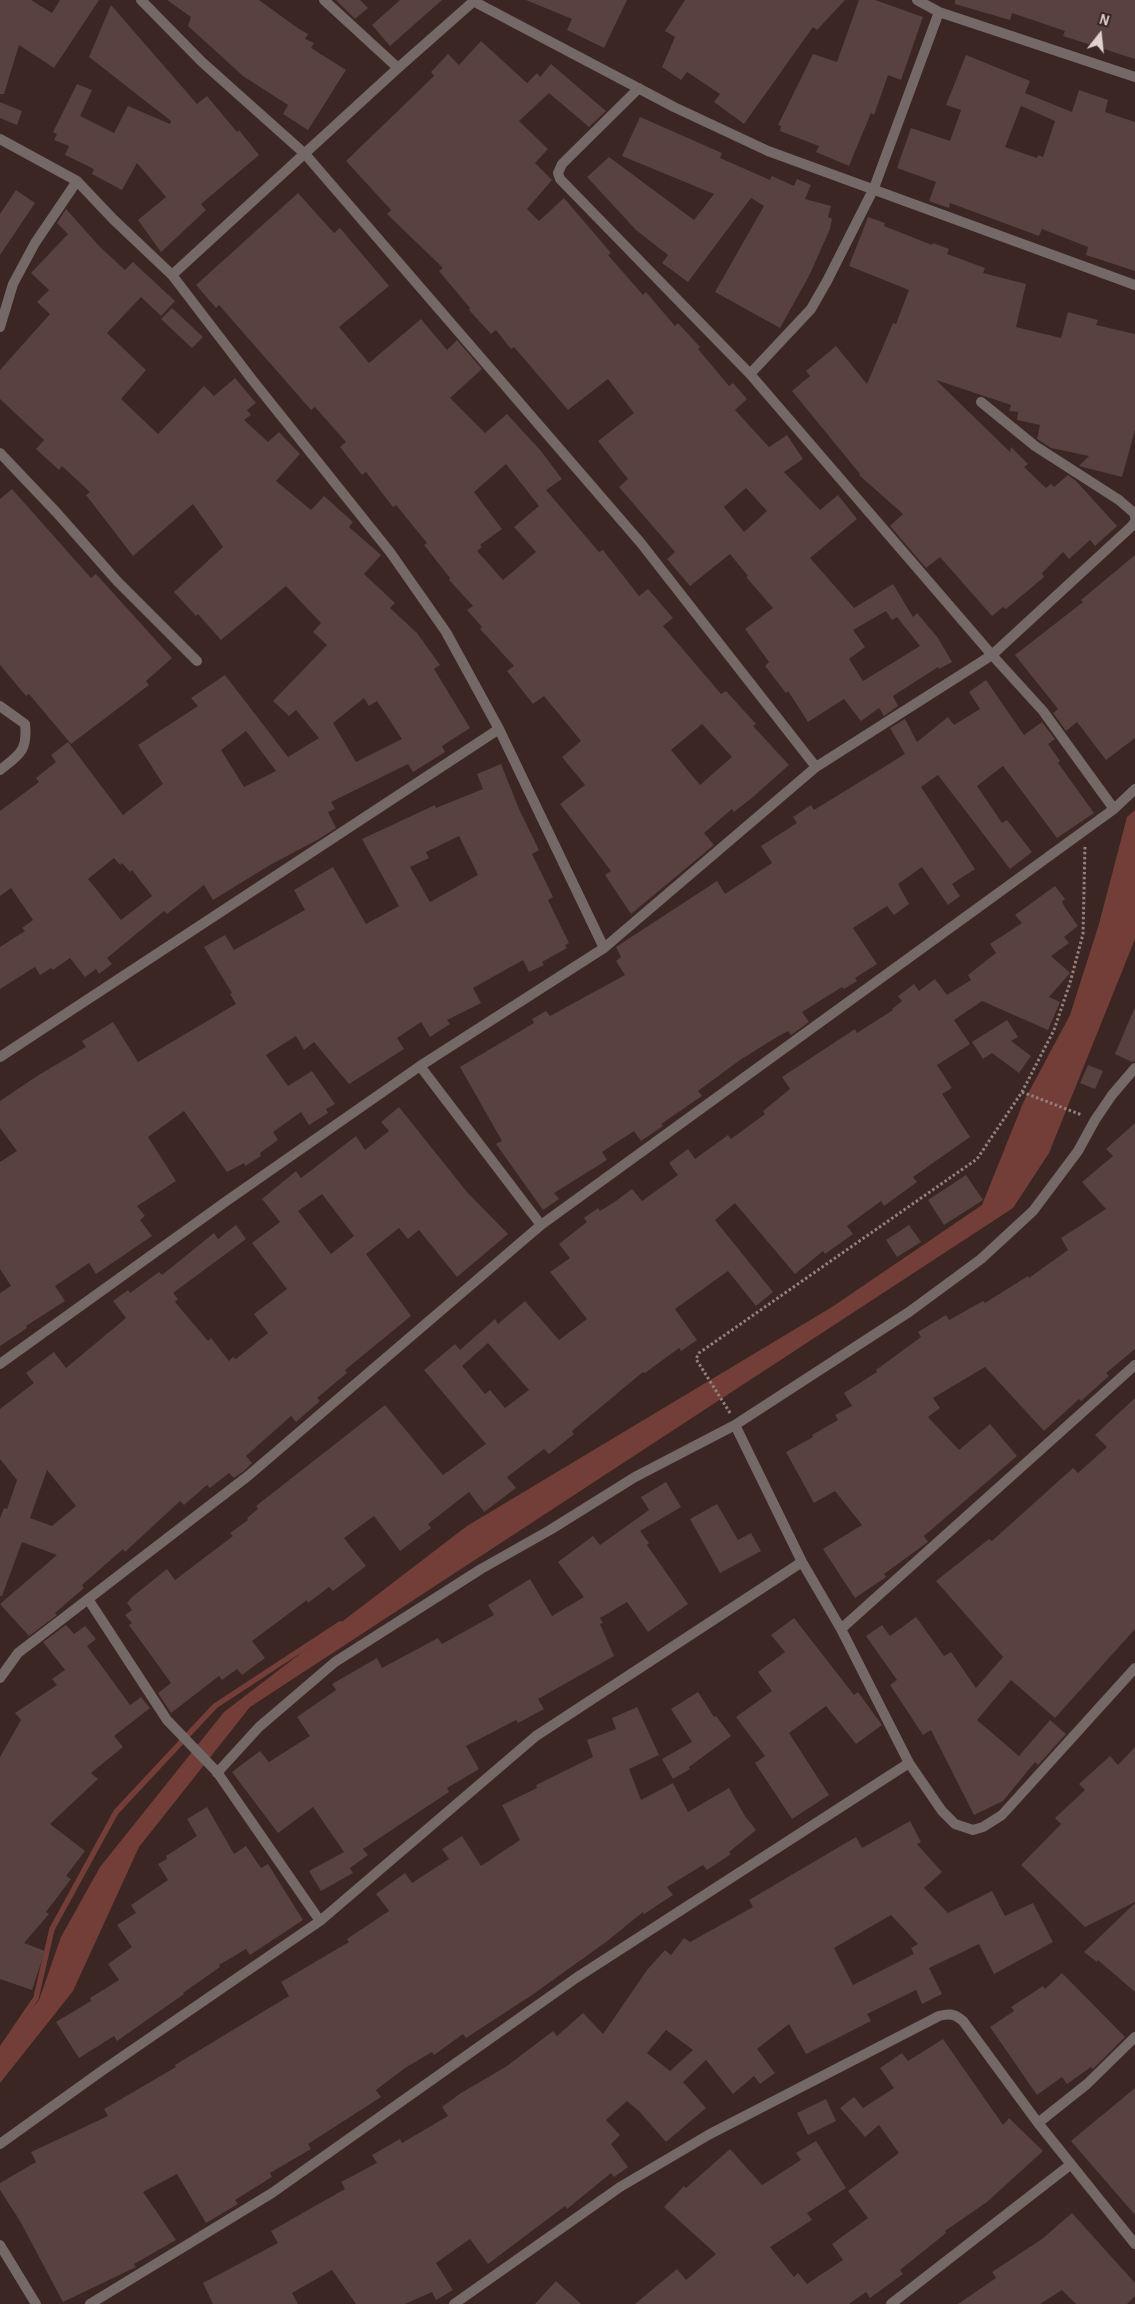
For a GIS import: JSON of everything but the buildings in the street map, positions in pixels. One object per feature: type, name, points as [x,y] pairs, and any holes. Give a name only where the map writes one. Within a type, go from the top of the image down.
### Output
[{"type":"street","points":[[141,0],[202,62],[305,154],[640,542],[816,767]]},
{"type":"street","points":[[324,0],[398,68]]},
{"type":"street","points":[[917,0],[939,12],[1135,78]]},
{"type":"street","points":[[172,275],[398,68],[475,1],[674,107],[768,151],[874,188],[1135,285]]},
{"type":"street","points":[[750,374],[811,309],[874,188],[939,12]]},
{"type":"street","points":[[639,88],[562,164],[558,173],[560,179],[750,374],[992,655],[1043,711],[1114,809]]},
{"type":"street","points":[[0,139],[77,181],[113,219],[172,275],[254,382],[390,552],[446,632],[499,729],[604,948]]},
{"type":"street","points":[[0,326],[13,284],[30,252],[77,181]]},
{"type":"street","points":[[0,1364],[228,1200],[420,1066],[604,948],[816,767],[992,655],[1132,526],[1135,519],[1134,513],[1119,500],[1035,446],[981,402]]},
{"type":"street","points":[[0,453],[57,513],[117,581],[197,661]]},
{"type":"street","points":[[0,706],[25,724],[26,737],[22,752],[0,770]]},
{"type":"street","points":[[0,1057],[499,729]]},
{"type":"street","points":[[0,1678],[18,1652],[248,1476],[541,1226],[1114,809],[1135,789]]},
{"type":"street","points":[[420,1066],[541,1226]]},
{"type":"street","points":[[217,1773],[260,1727],[335,1662],[481,1569],[550,1530],[635,1476],[735,1425],[909,1312],[1013,1232],[1051,1188],[1078,1151],[1095,1120],[1135,1068]]},
{"type":"street","points":[[841,1629],[1135,1365]]},
{"type":"street","points":[[735,1425],[802,1562],[841,1629],[909,1763],[942,1811],[955,1824],[973,1830],[983,1827],[1002,1815],[1135,1668]]},
{"type":"street","points":[[0,2144],[103,2070],[320,1921],[536,1736],[802,1562]]},
{"type":"street","points":[[88,1599],[167,1720],[217,1773],[320,1921]]},
{"type":"street","points":[[90,2304],[272,2193],[576,1978],[909,1763]]},
{"type":"street","points":[[454,2304],[620,2187],[710,2134],[939,2016],[949,2014],[956,2015],[964,2021],[1038,2123],[1135,2244]]},
{"type":"street","points":[[1038,2123],[1086,2084],[1135,2038]]},
{"type":"street","points":[[891,2304],[1070,2164]]},
{"type":"street","points":[[0,2245],[36,2304]]},
{"type":"path","points":[[726,1405],[696,1359],[699,1353],[976,1159],[1024,1092],[1054,1030],[1080,944],[1083,925],[1085,830]]},
{"type":"path","points":[[1024,1092],[1077,1114]]},
{"type":"shaded area","points":[[1135,810],[1135,939],[1049,1153],[1013,1208],[250,1707],[139,1847],[73,1991],[0,2083],[0,2048],[39,2000],[61,1937],[100,1867],[224,1712],[467,1526],[832,1307],[982,1205],[1023,1103],[1070,1015],[1099,924],[1127,817]]},
{"type":"waterway","points":[[0,2051],[36,1998],[52,1929],[116,1812],[215,1706],[340,1624]]}]
